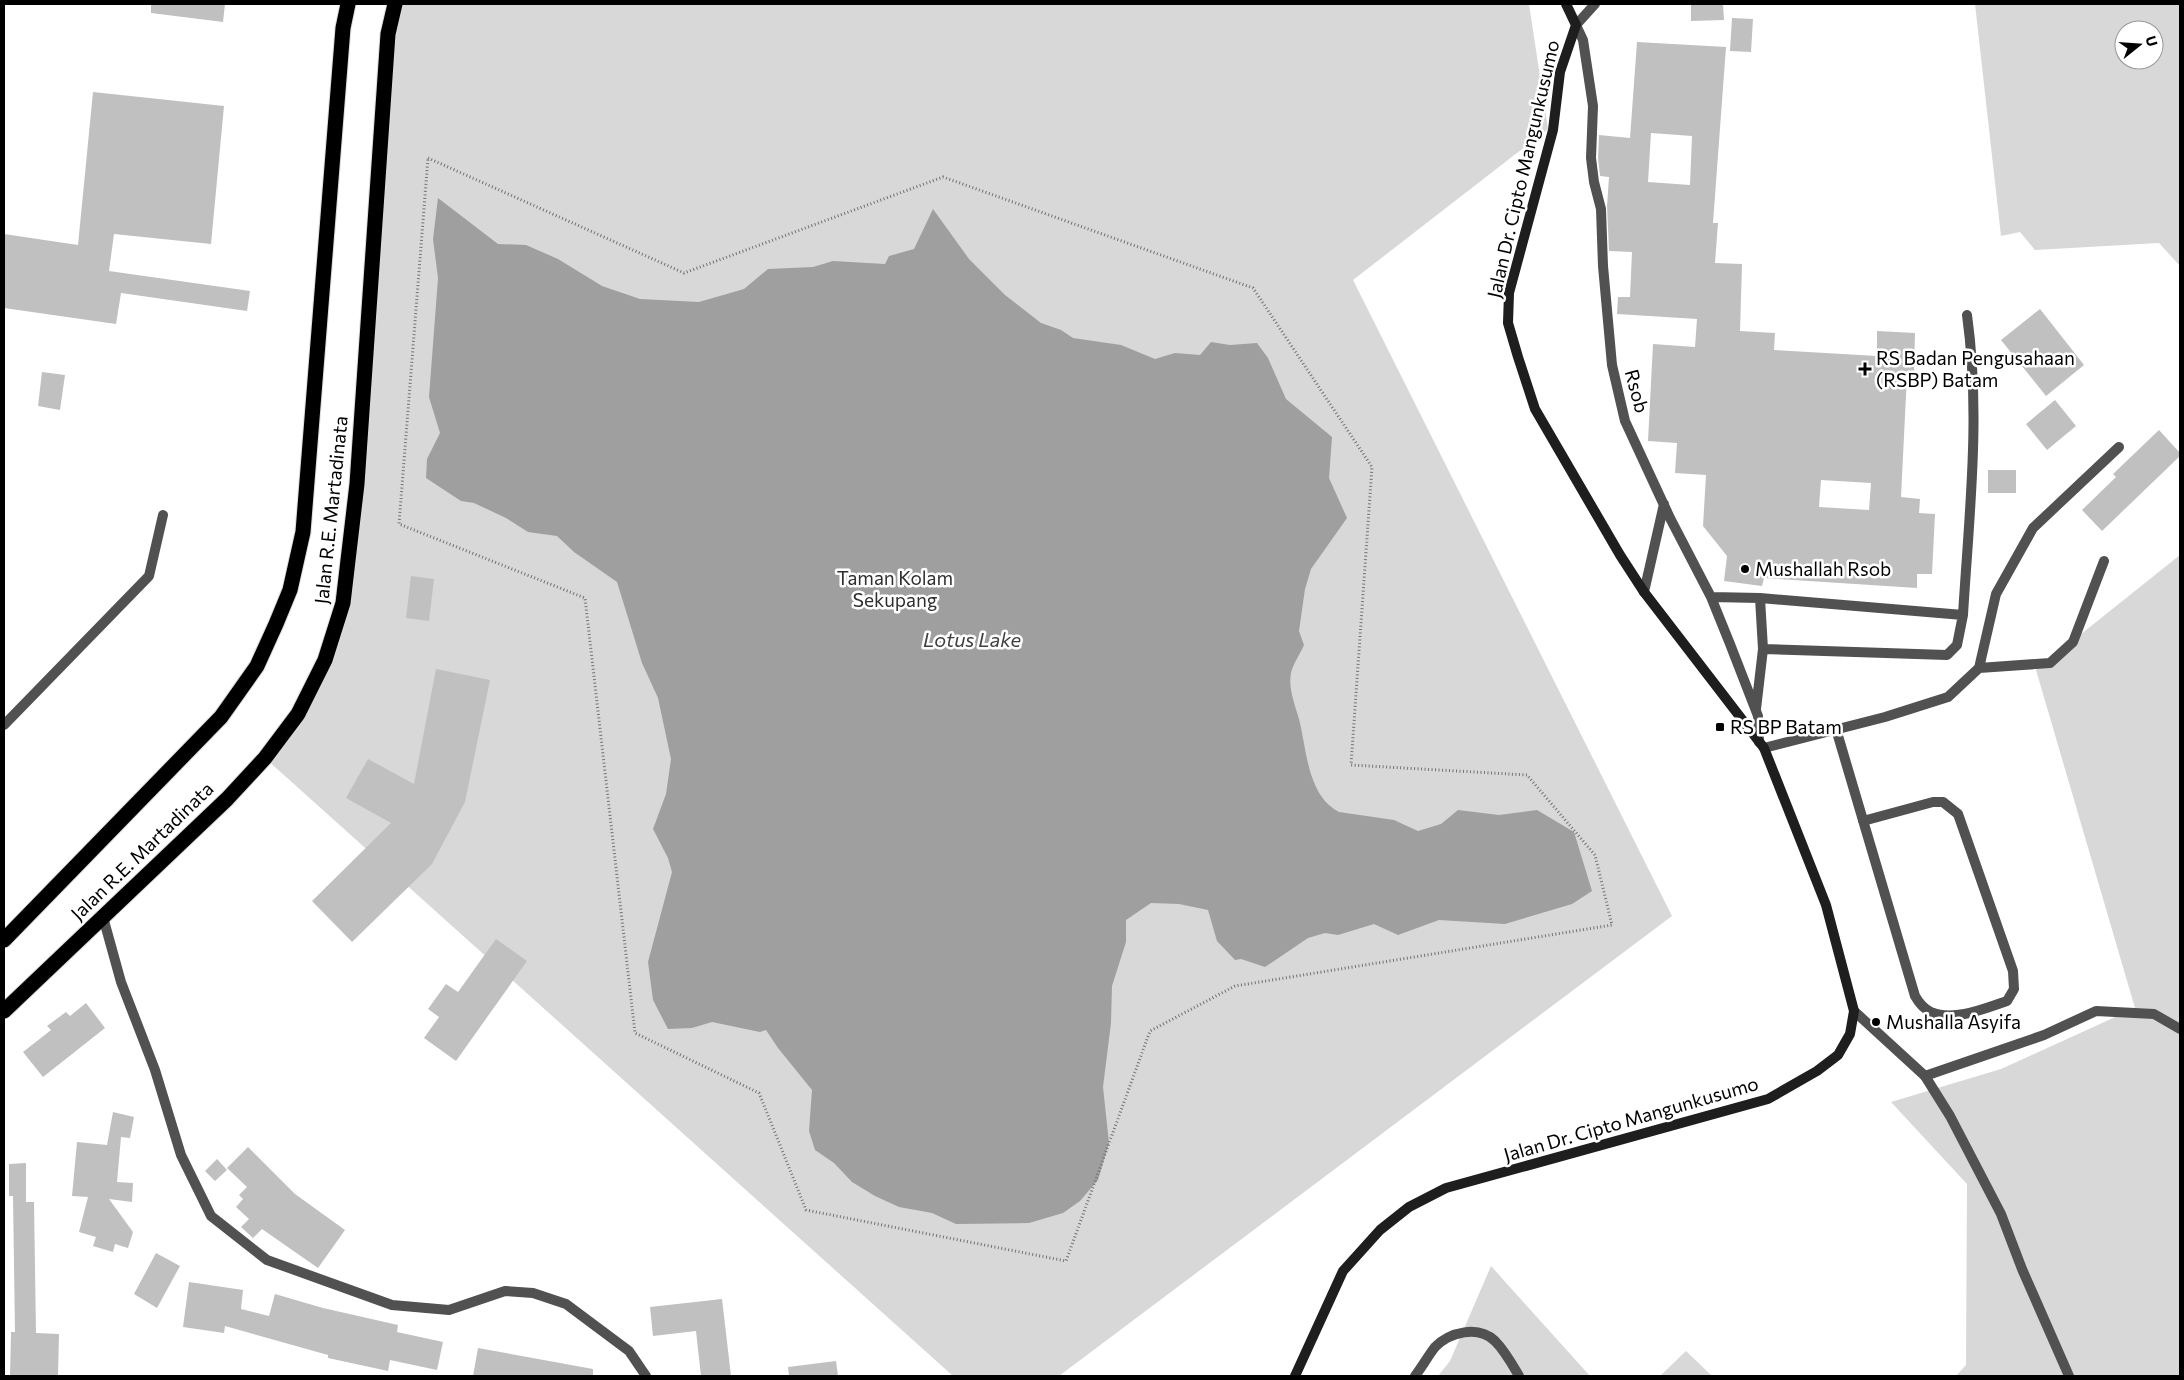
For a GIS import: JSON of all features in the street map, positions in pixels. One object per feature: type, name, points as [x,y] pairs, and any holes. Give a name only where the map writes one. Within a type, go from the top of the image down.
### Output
[{"type":"highway","name":"Jalan R.E. Martadinata","points":[[4,940],[221,717],[257,666],[290,590],[303,532],[344,28],[348,4]]},
{"type":"highway","name":"Jalan R.E. Martadinata","points":[[4,1011],[227,799],[265,758],[298,714],[326,660],[343,604],[357,484],[388,34],[395,4]]},
{"type":"street","name":"Jalan Dr. Cipto Mangunkusumo","points":[[1295,1376],[1342,1271],[1380,1230],[1409,1207],[1446,1188],[1768,1099],[1817,1071],[1838,1056],[1850,1034],[1854,1010],[1826,905],[1761,745],[1644,592],[1620,555],[1535,409],[1508,324],[1509,293],[1553,130],[1560,72],[1576,25],[1566,4]]},
{"type":"street","points":[[1576,25],[1595,4]]},
{"type":"street","name":"Rsob","points":[[1576,25],[1584,46],[1593,106],[1592,158],[1594,182],[1602,209],[1603,266],[1612,365],[1625,421],[1710,597],[1756,710],[1761,745]]},
{"type":"street","points":[[1762,650],[1947,655],[1957,645],[1964,615],[1975,423],[1971,343],[1967,315]]},
{"type":"street","points":[[1761,745],[1885,717],[1948,697],[1979,668],[1996,594],[2033,528],[2119,447]]},
{"type":"street","points":[[1644,592],[1664,504]]},
{"type":"street","points":[[4,725],[149,576],[163,514]]},
{"type":"street","points":[[1979,668],[2050,664],[2073,642],[2104,561]]},
{"type":"street","points":[[1710,597],[1760,598],[1964,615]]},
{"type":"street","points":[[1756,710],[1762,650],[1760,598]]},
{"type":"street","points":[[1836,729],[1863,821],[1915,996],[1922,1007],[1932,1013],[1944,1015],[1958,1014],[2007,1000],[2014,988],[2013,972],[1958,814],[1943,802],[1934,802],[1863,821]]},
{"type":"street","points":[[103,917],[121,982],[155,1070],[181,1155],[211,1216],[267,1260],[392,1305],[448,1310],[505,1291],[534,1293],[566,1304],[629,1351],[646,1376]]},
{"type":"street","points":[[1854,1010],[1925,1076],[1950,1116],[2001,1214],[2022,1269],[2069,1376]]},
{"type":"street","points":[[1925,1076],[2044,1035],[2096,1011],[2154,1014],[2180,1029]]},
{"type":"street","points":[[1415,1376],[1436,1347],[1456,1333],[1473,1332],[1494,1340],[1519,1376]]},
{"type":"path","points":[[428,158],[684,273],[943,177],[1253,288],[1372,467],[1351,764],[1527,775],[1595,855],[1612,925],[1235,986],[1150,1031],[1066,1261],[806,1210],[760,1093],[635,1033],[585,598],[399,524],[428,158]]},
{"type":"green space","name":"Taman Kolam Sekupang","points":[[395,4],[1529,4],[1548,129],[1353,280],[1672,916],[1059,1376],[953,1376],[265,758],[298,714],[343,603]]},
{"type":"green space","points":[[1975,4],[2180,4],[2180,266],[2159,243],[2035,250],[2020,232],[2001,236]]},
{"type":"green space","points":[[2180,555],[2180,1376],[1956,1376],[1966,1365],[1967,1184],[1891,1102],[2001,1069],[2135,1008],[2036,670]]},
{"type":"green space","points":[[1491,1266],[1590,1376],[1438,1376],[1450,1361]]},
{"type":"green space","points":[[1686,1351],[1712,1376],[1660,1376]]},
{"type":"water","name":"Lotus Lake","points":[[438,198],[498,244],[526,245],[558,259],[602,286],[640,299],[699,302],[744,289],[768,269],[813,267],[833,261],[885,264],[889,256],[914,249],[933,209],[969,259],[1005,295],[1041,323],[1061,330],[1073,338],[1121,345],[1155,359],[1175,353],[1200,355],[1211,342],[1230,345],[1257,343],[1268,358],[1286,399],[1332,437],[1329,478],[1347,518],[1311,569],[1305,589],[1299,631],[1304,645],[1293,666],[1290,679],[1292,696],[1310,771],[1320,795],[1339,812],[1394,820],[1418,831],[1441,824],[1458,810],[1499,815],[1537,810],[1574,832],[1592,891],[1572,904],[1505,924],[1439,920],[1398,935],[1374,924],[1338,935],[1325,933],[1308,938],[1265,967],[1241,959],[1235,960],[1217,941],[1208,910],[1179,904],[1151,903],[1126,920],[1126,942],[1112,986],[1111,1023],[1103,1087],[1109,1143],[1098,1180],[1080,1201],[1063,1213],[1029,1223],[956,1224],[932,1213],[899,1207],[875,1196],[852,1182],[834,1163],[815,1150],[809,1131],[812,1090],[766,1030],[760,1032],[712,1022],[692,1028],[668,1029],[653,1000],[648,962],[672,872],[668,858],[653,829],[666,794],[671,759],[658,698],[642,663],[617,582],[574,552],[557,536],[528,532],[506,518],[474,503],[461,501],[426,478],[427,459],[440,433],[429,397],[438,278],[433,239]]},
{"type":"building","points":[[151,4],[225,4],[223,22],[151,13]]},
{"type":"building","points":[[1723,4],[1724,20],[1691,21],[1691,5]]},
{"type":"building","points":[[1732,18],[1753,19],[1751,52],[1730,51]]},
{"type":"building","points":[[1637,42],[1726,47],[1713,223],[1718,223],[1715,263],[1742,264],[1740,331],[1775,333],[1774,350],[1877,356],[1877,331],[1915,333],[1914,375],[1907,375],[1901,497],[1920,499],[1919,513],[1935,514],[1932,574],[1917,574],[1917,588],[1764,578],[1762,586],[1724,581],[1727,556],[1703,526],[1706,475],[1675,473],[1677,443],[1648,441],[1653,344],[1695,347],[1697,319],[1617,314],[1618,297],[1630,297],[1632,252],[1609,251],[1607,206],[1609,177],[1600,176],[1598,158],[1599,135],[1630,138]],"holes":[[[1651,133],[1692,136],[1690,185],[1648,182]],[[1821,480],[1871,483],[1869,510],[1819,507]]]},
{"type":"building","points":[[93,92],[224,106],[211,244],[114,234],[109,271],[250,291],[247,311],[121,293],[116,324],[4,308],[4,234],[78,245]]},
{"type":"building","points":[[2040,309],[2084,365],[2046,396],[2001,340]]},
{"type":"building","points":[[42,372],[65,375],[60,410],[38,406]]},
{"type":"building","points":[[2055,400],[2076,426],[2047,450],[2026,424]]},
{"type":"building","points":[[2159,430],[2180,453],[2180,456],[2102,531],[2082,510],[2116,477],[2113,474]]},
{"type":"building","points":[[1988,470],[2016,470],[2016,493],[1988,493]]},
{"type":"building","points":[[411,576],[434,579],[429,621],[406,618]]},
{"type":"building","points":[[436,669],[490,680],[465,802],[432,864],[352,942],[312,901],[391,823],[346,798],[368,759],[414,784]]},
{"type":"building","points":[[496,939],[527,961],[456,1061],[424,1038],[439,1017],[428,1009],[446,984],[458,992]]},
{"type":"building","points":[[86,1003],[105,1028],[43,1077],[23,1052],[51,1030],[47,1026],[66,1012],[70,1016]]},
{"type":"building","points":[[113,1112],[134,1117],[130,1138],[121,1137],[117,1182],[133,1183],[132,1202],[109,1199],[133,1232],[128,1248],[115,1244],[113,1252],[93,1246],[96,1237],[79,1232],[88,1197],[72,1196],[77,1142],[107,1145]]},
{"type":"building","points":[[248,1147],[295,1194],[345,1230],[318,1268],[262,1229],[253,1238],[241,1227],[249,1219],[236,1207],[243,1199],[239,1195],[247,1187],[227,1168]]},
{"type":"building","points":[[217,1159],[227,1170],[215,1181],[205,1171]]},
{"type":"building","points":[[26,1163],[26,1202],[34,1202],[36,1333],[59,1334],[58,1376],[10,1376],[11,1332],[15,1332],[13,1196],[9,1196],[9,1164]]},
{"type":"building","points":[[156,1253],[180,1266],[157,1308],[134,1294]]},
{"type":"building","points":[[189,1282],[243,1290],[241,1309],[269,1316],[275,1294],[323,1308],[398,1325],[397,1332],[443,1342],[437,1370],[390,1360],[388,1371],[328,1358],[328,1355],[225,1326],[224,1333],[183,1327]]},
{"type":"building","points":[[722,1299],[731,1376],[701,1376],[696,1331],[653,1336],[650,1307]]},
{"type":"building","points":[[478,1348],[593,1369],[593,1376],[473,1376]]},
{"type":"building","points":[[836,1361],[838,1376],[789,1376],[788,1367]]},
{"type":"place","name":"RS Badan Pengusahaan (RSBP) Batam","points":[[1865,369]]},
{"type":"place","name":"Mushallah Rsob","points":[[1745,569]]},
{"type":"place","name":"RS BP Batam","points":[[1720,727]]},
{"type":"place","name":"Mushalla Asyifa","points":[[1876,1022]]}]
